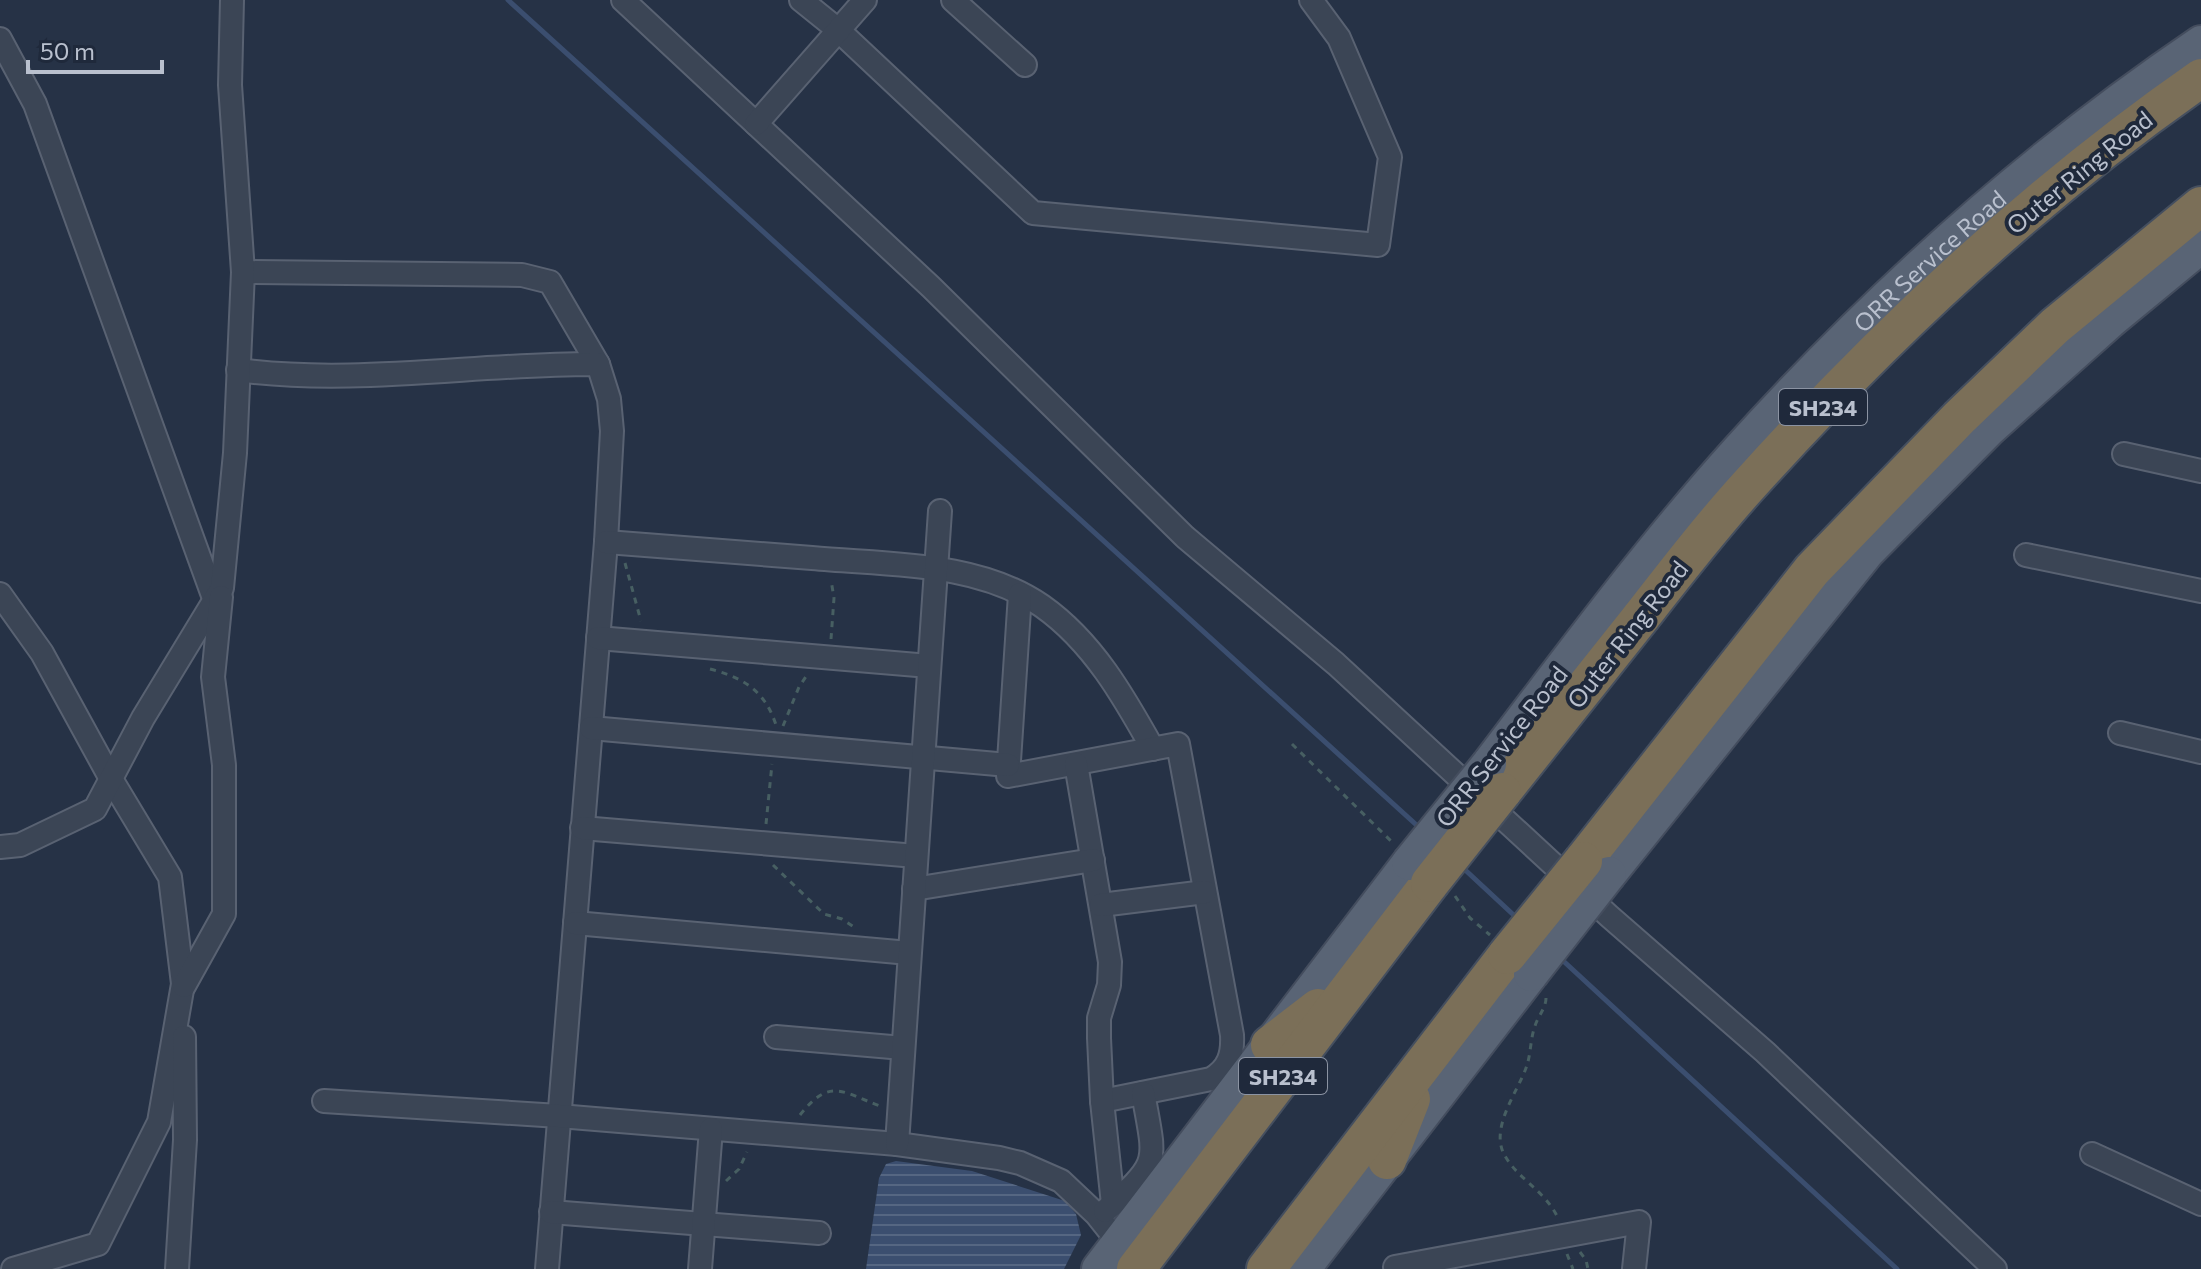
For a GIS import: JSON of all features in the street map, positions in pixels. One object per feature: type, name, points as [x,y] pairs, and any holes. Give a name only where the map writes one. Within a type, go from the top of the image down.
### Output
[{"type":"highway","name":"Outer Ring Road","points":[[1118,1260],[1358,977],[1419,873],[1495,778],[1748,486],[1934,295],[2015,222],[2163,104],[2201,78]]},
{"type":"highway","points":[[1266,1269],[1426,1059],[1519,964],[1596,867],[1812,570],[2055,326],[2201,206]]},
{"type":"highway","points":[[1270,1045],[1358,977]]},
{"type":"highway","points":[[1387,1160],[1426,1059]]},
{"type":"main road","name":"ORR Service Road","points":[[1495,778],[1624,590],[1737,452],[1855,328],[2023,176],[2201,43]]},
{"type":"main road","points":[[1596,867],[1867,552],[1989,429],[2110,321],[2201,246]]},
{"type":"main road","points":[[1118,1260],[1270,1045],[1419,873]]},
{"type":"main road","points":[[1303,1269],[1387,1160],[1519,964]]},
{"type":"street","points":[[13,1269],[98,1244],[159,1122],[183,984],[224,914],[224,765],[213,677],[218,594],[235,453],[243,272],[230,85],[232,0]]},
{"type":"street","points":[[623,0],[931,287],[1185,537],[1336,664],[1609,916],[1765,1052],[1995,1269]]},
{"type":"street","points":[[801,0],[837,29],[1033,213],[1378,245],[1390,157],[1339,38],[1311,0]]},
{"type":"street","points":[[756,124],[865,0]]},
{"type":"street","points":[[953,0],[1025,65]]},
{"type":"street","points":[[0,39],[35,104],[218,594]]},
{"type":"street","points":[[243,272],[522,275],[550,282],[598,364],[609,399],[612,431],[606,542],[547,1269]]},
{"type":"street","points":[[238,370],[273,375],[598,364]]},
{"type":"street","points":[[2124,454],[2200,468]]},
{"type":"street","points":[[897,1144],[940,511]]},
{"type":"street","points":[[606,542],[936,568],[1020,594],[1041,605],[1084,644],[1117,685],[1153,749]]},
{"type":"street","points":[[2026,555],[2201,591]]},
{"type":"street","points":[[0,594],[42,653],[111,779],[170,877],[183,984],[185,1140],[177,1269]]},
{"type":"street","points":[[0,847],[20,845],[95,809],[143,718],[218,594]]},
{"type":"street","points":[[1020,594],[1008,776],[1178,744],[1232,1035],[1232,1056],[1226,1068],[1211,1079],[1102,1101]]},
{"type":"street","points":[[598,638],[929,666]]},
{"type":"street","points":[[591,728],[1008,765]]},
{"type":"street","points":[[2120,733],[2201,752]]},
{"type":"street","points":[[1076,764],[1110,962],[1109,985],[1099,1018],[1106,1210],[1118,1260]]},
{"type":"street","points":[[582,828],[916,856]]},
{"type":"street","points":[[914,889],[1093,860]]},
{"type":"street","points":[[1101,905],[1205,892]]},
{"type":"street","points":[[575,923],[909,953]]},
{"type":"street","points":[[776,1037],[903,1048]]},
{"type":"street","points":[[1106,1210],[1142,1178],[1151,1159],[1152,1146],[1143,1093]]},
{"type":"street","points":[[324,1101],[559,1116],[969,1152],[1020,1163],[1061,1181],[1106,1210]]},
{"type":"street","points":[[700,1269],[711,1129]]},
{"type":"street","points":[[2092,1154],[2201,1204]]},
{"type":"street","points":[[551,1212],[819,1233]]},
{"type":"street","points":[[1395,1267],[1639,1222],[1634,1269]]},
{"type":"path","points":[[835,560],[830,586],[834,598],[830,645],[799,687],[776,745],[770,773],[765,843],[767,855],[778,871],[824,914],[842,919],[862,933],[875,950]]},
{"type":"path","points":[[706,1197],[739,1169],[748,1150],[767,1134],[790,1126],[815,1096],[842,1091],[899,1113]]},
{"type":"water","points":[[896,1161],[972,1171],[1065,1201],[1076,1214],[1081,1235],[1064,1269],[866,1269],[879,1178],[886,1164]]},
{"type":"waterway","points":[[508,0],[1422,830]]},
{"type":"waterway","points":[[1462,867],[1519,920]]},
{"type":"waterway","points":[[1559,957],[1897,1269]]}]
